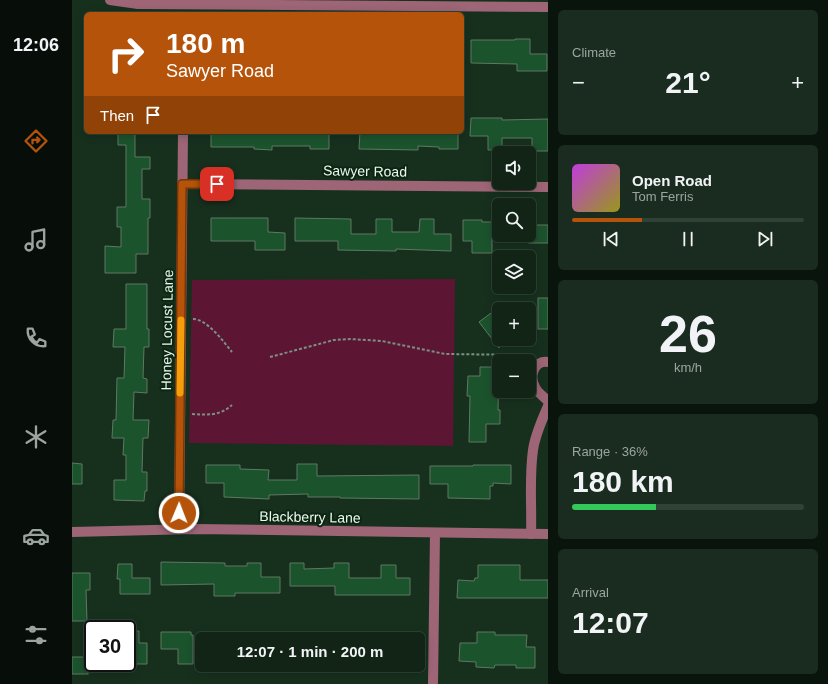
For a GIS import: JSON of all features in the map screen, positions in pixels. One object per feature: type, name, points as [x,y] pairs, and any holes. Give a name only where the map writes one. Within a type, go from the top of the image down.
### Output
[{"type":"street","points":[[110,0],[184,9],[548,7]]},
{"type":"street","name":"Honey Locust Lane","points":[[179,529],[183,134]]},
{"type":"street","name":"Sawyer Road","points":[[182,184],[548,187]]},
{"type":"street","points":[[548,362],[544,361],[535,366],[532,375],[535,387],[548,401]]},
{"type":"street","points":[[532,534],[533,449],[548,406]]},
{"type":"street","name":"Blackberry Lane","points":[[72,532],[179,529],[548,534]]},
{"type":"street","points":[[433,684],[435,533]]},
{"type":"path","points":[[181,318],[198,319],[218,335],[232,352]]},
{"type":"path","points":[[270,357],[334,340],[350,339],[382,341],[445,354],[492,355]]},
{"type":"path","points":[[180,414],[211,415],[219,413],[232,405]]},
{"type":"shaded area","points":[[455,279],[453,446],[189,443],[192,280]]},
{"type":"building","points":[[530,39],[530,54],[547,54],[547,71],[517,71],[517,64],[471,63],[471,40]]},
{"type":"building","points":[[471,118],[502,118],[502,120],[548,119],[548,151],[536,151],[536,146],[532,146],[532,138],[502,138],[502,146],[492,146],[492,150],[488,150],[488,136],[470,136]]},
{"type":"building","points":[[118,134],[135,134],[135,157],[150,157],[150,169],[142,169],[142,199],[150,199],[150,218],[148,218],[148,254],[136,254],[136,273],[105,273],[105,246],[121,247],[121,227],[117,227],[117,207],[126,207],[126,145],[118,145]]},
{"type":"building","points":[[211,134],[329,134],[329,149],[310,149],[310,146],[272,146],[272,150],[254,149],[254,147],[211,147]]},
{"type":"building","points":[[360,134],[458,134],[458,149],[439,149],[439,147],[418,146],[418,150],[359,149]]},
{"type":"building","points":[[211,218],[268,218],[268,232],[285,233],[285,250],[255,250],[255,241],[211,241]]},
{"type":"building","points":[[295,218],[351,219],[351,234],[376,234],[376,219],[392,219],[392,232],[419,232],[420,219],[434,219],[434,234],[451,234],[451,251],[396,249],[396,251],[338,250],[338,241],[295,241]]},
{"type":"building","points":[[463,220],[482,220],[482,222],[492,222],[492,253],[472,253],[472,241],[463,241]]},
{"type":"building","points":[[536,225],[548,225],[548,243],[529,243],[536,242]]},
{"type":"building","points":[[126,284],[147,284],[147,329],[149,329],[149,347],[144,347],[143,378],[147,379],[147,393],[134,392],[133,420],[149,420],[148,438],[143,438],[142,472],[147,472],[147,491],[145,491],[144,501],[114,500],[114,480],[126,480],[126,455],[123,455],[124,438],[112,438],[113,420],[116,420],[117,378],[124,378],[125,347],[113,347],[114,329],[126,329]]},
{"type":"building","points":[[538,298],[548,298],[548,329],[538,329]]},
{"type":"building","points":[[492,312],[492,339],[479,322]]},
{"type":"building","points":[[480,367],[492,367],[492,398],[498,398],[500,424],[486,424],[486,442],[469,442],[470,396],[467,396],[468,376],[480,376]]},
{"type":"building","points":[[72,463],[82,464],[82,484],[72,484]]},
{"type":"building","points":[[297,464],[317,464],[317,476],[419,475],[419,499],[308,497],[308,494],[269,495],[269,499],[224,497],[224,483],[206,483],[206,465],[240,465],[240,469],[269,470],[268,480],[297,480]]},
{"type":"building","points":[[511,465],[511,484],[493,483],[493,486],[490,486],[490,499],[448,498],[448,484],[430,484],[430,466]]},
{"type":"building","points":[[161,562],[225,563],[225,566],[247,566],[247,563],[261,563],[261,577],[280,577],[280,593],[235,593],[235,596],[214,596],[214,584],[161,585]]},
{"type":"building","points":[[290,563],[304,563],[304,569],[334,568],[334,563],[349,563],[349,578],[381,578],[381,565],[396,565],[396,578],[410,578],[410,595],[335,595],[335,586],[290,586]]},
{"type":"building","points":[[118,564],[132,564],[132,578],[150,578],[150,594],[120,594],[120,579],[117,579]]},
{"type":"building","points":[[478,565],[520,565],[520,580],[548,580],[548,598],[457,598],[458,580],[474,581],[475,578],[478,578]]},
{"type":"building","points":[[72,573],[90,573],[90,590],[86,590],[87,620],[72,621]]},
{"type":"building","points":[[136,631],[139,631],[139,643],[147,643],[147,664],[136,664]]},
{"type":"building","points":[[161,632],[191,632],[191,635],[193,635],[193,664],[178,664],[178,649],[161,649]]},
{"type":"building","points":[[477,632],[495,632],[495,635],[527,635],[526,647],[535,647],[535,668],[516,668],[516,665],[495,665],[494,668],[476,667],[476,662],[459,661],[460,643],[477,643]]},
{"type":"building","points":[[72,657],[84,657],[84,672],[88,672],[88,674],[72,674]]},
{"type":"slow traffic","points":[[180,393],[181,320]]},
{"type":"route","points":[[179,513],[182,184],[217,184]]}]
